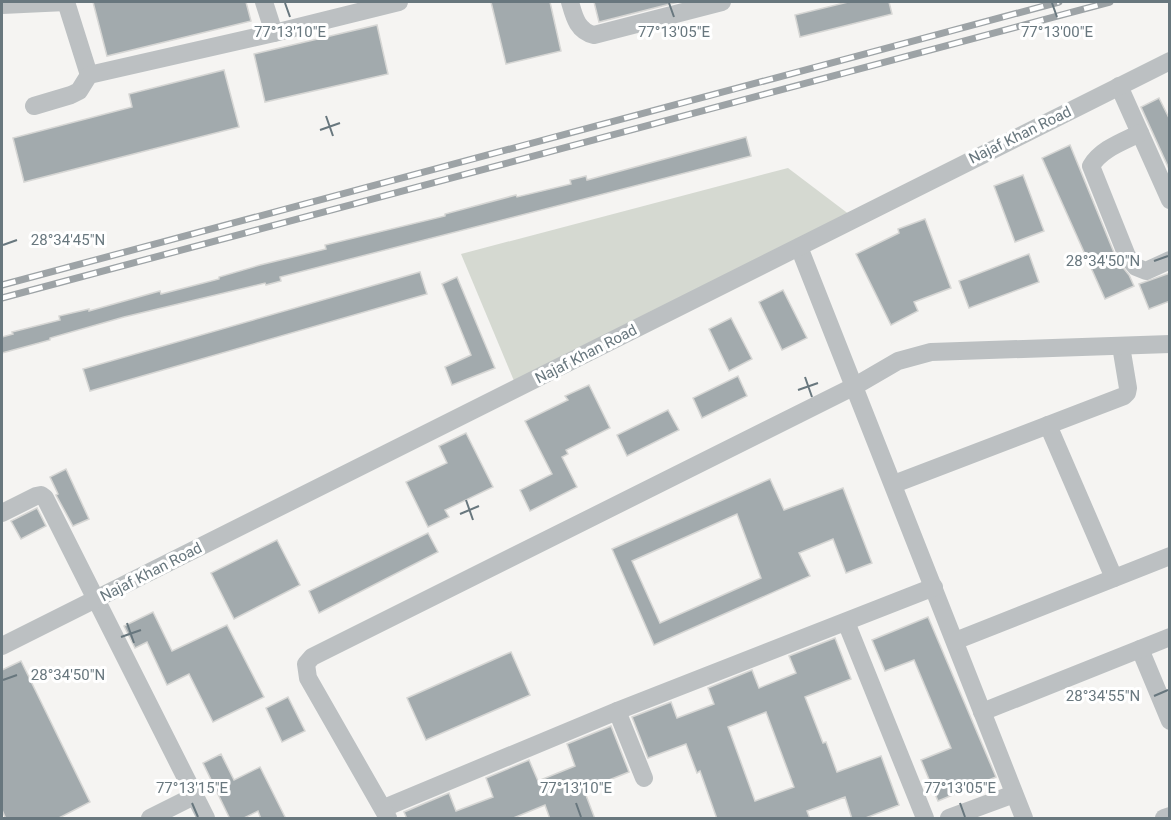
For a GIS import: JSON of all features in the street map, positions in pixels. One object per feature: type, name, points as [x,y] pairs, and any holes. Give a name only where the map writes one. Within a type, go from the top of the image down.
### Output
[{"type":"street","points":[[2,5],[66,2],[89,75]]},
{"type":"street","points":[[264,2],[274,33]]},
{"type":"street","points":[[34,106],[79,91],[89,75],[274,33],[369,5],[399,2]]},
{"type":"street","points":[[570,2],[576,22],[586,33],[594,35],[722,2]]},
{"type":"street","name":"Najaf Khan Road","points":[[2,646],[1170,61]]},
{"type":"street","points":[[1119,86],[1170,200]]},
{"type":"street","points":[[1140,134],[1103,153],[1091,166],[1127,256],[1136,267],[1146,271],[1170,260]]},
{"type":"street","points":[[799,246],[1024,819]]},
{"type":"street","points":[[934,587],[616,711],[386,813],[308,678],[306,664],[312,657],[855,386],[898,361],[931,352],[1170,344]]},
{"type":"street","points":[[894,484],[1127,393],[1121,346]]},
{"type":"street","points":[[1048,425],[1114,578]]},
{"type":"street","points":[[2,513],[36,496],[41,495],[45,498],[206,819]]},
{"type":"street","points":[[955,641],[1170,555]]},
{"type":"street","points":[[846,622],[925,819]]},
{"type":"street","points":[[982,712],[1170,637]]},
{"type":"street","points":[[1140,649],[1170,721]]},
{"type":"street","points":[[616,711],[644,778]]},
{"type":"street","points":[[949,819],[1014,794]]},
{"type":"street","points":[[150,819],[194,796]]},
{"type":"street","points":[[1164,819],[1170,816]]},
{"type":"shaded area","points":[[788,168],[854,218],[517,388],[461,254]]},
{"type":"building","points":[[93,2],[246,2],[251,21],[107,56]]},
{"type":"building","points":[[491,2],[550,2],[561,51],[506,64]]},
{"type":"building","points":[[594,2],[678,2],[599,22]]},
{"type":"building","points":[[848,2],[889,2],[892,14],[800,37],[795,15]]},
{"type":"building","points":[[377,25],[388,74],[265,102],[254,54]]},
{"type":"building","points":[[224,70],[239,127],[24,182],[13,138],[132,107],[129,94]]},
{"type":"building","points":[[1159,98],[1170,120],[1170,171],[1141,107]]},
{"type":"building","points":[[746,137],[751,156],[280,277],[281,281],[266,285],[265,283],[124,317],[2,353],[2,337],[13,334],[12,332],[60,320],[59,316],[89,309],[89,311],[160,291],[161,294],[219,279],[219,277],[260,265],[326,249],[325,245],[445,216],[445,214],[516,195],[517,197],[571,184],[570,180],[586,176],[587,180]]},
{"type":"building","points":[[1070,145],[1117,260],[1129,275],[1134,286],[1105,299],[1042,158]]},
{"type":"building","points":[[1023,175],[1044,231],[1015,242],[994,186]]},
{"type":"building","points":[[925,219],[951,288],[914,302],[918,311],[891,325],[856,254],[899,233],[898,229]]},
{"type":"building","points":[[1029,254],[1039,282],[969,308],[959,281]]},
{"type":"building","points":[[420,272],[427,294],[90,391],[83,369]]},
{"type":"building","points":[[1170,273],[1170,301],[1149,309],[1139,284]]},
{"type":"building","points":[[457,277],[495,368],[452,385],[445,367],[471,355],[442,284]]},
{"type":"building","points":[[783,290],[807,338],[782,350],[759,302]]},
{"type":"building","points":[[731,318],[752,359],[729,371],[709,329]]},
{"type":"building","points":[[738,376],[747,396],[702,418],[693,398]]},
{"type":"building","points":[[589,385],[610,428],[566,450],[568,454],[562,457],[577,487],[530,511],[520,490],[552,474],[525,421],[568,400],[565,396]]},
{"type":"building","points":[[668,410],[679,430],[627,456],[617,435]]},
{"type":"building","points":[[466,433],[493,487],[445,510],[449,517],[428,527],[406,482],[447,463],[439,446]]},
{"type":"building","points":[[66,469],[89,519],[73,526],[56,495],[58,494],[50,477]]},
{"type":"building","points":[[770,479],[784,510],[843,488],[872,563],[846,573],[833,539],[799,553],[810,576],[654,645],[612,549]],"holes":[[[737,514],[761,578],[660,623],[632,561]]]},
{"type":"building","points":[[37,508],[46,526],[21,539],[11,521]]},
{"type":"building","points":[[428,533],[438,552],[319,613],[309,591]]},
{"type":"building","points":[[277,540],[300,585],[234,619],[211,573]]},
{"type":"building","points":[[153,612],[172,651],[227,625],[264,697],[213,722],[189,674],[167,685],[147,642],[135,648],[124,626]]},
{"type":"building","points":[[928,617],[996,777],[938,801],[921,760],[951,748],[914,660],[885,671],[872,640]]},
{"type":"building","points":[[835,638],[851,679],[805,697],[837,772],[881,756],[899,805],[863,819],[852,819],[845,797],[807,811],[810,819],[717,819],[700,771],[697,773],[686,744],[648,758],[632,717],[671,702],[677,718],[714,704],[708,688],[752,670],[759,688],[796,673],[789,656]],"holes":[[[766,712],[794,787],[755,801],[728,727]]]},
{"type":"building","points":[[511,652],[530,695],[426,740],[407,698]]},
{"type":"building","points":[[21,661],[90,802],[57,819],[6,819],[2,810],[2,670]]},
{"type":"building","points":[[288,697],[305,731],[282,742],[266,708]]},
{"type":"building","points":[[611,726],[629,772],[584,790],[595,819],[550,819],[545,805],[511,819],[407,819],[404,812],[449,793],[456,811],[493,797],[486,778],[529,760],[538,781],[575,766],[567,744]]},
{"type":"building","points":[[221,754],[234,780],[260,767],[286,819],[261,819],[258,811],[242,819],[230,819],[203,763]]},
{"type":"railway","points":[[2,285],[1059,2]]},
{"type":"railway","points":[[2,298],[1110,2]]}]
